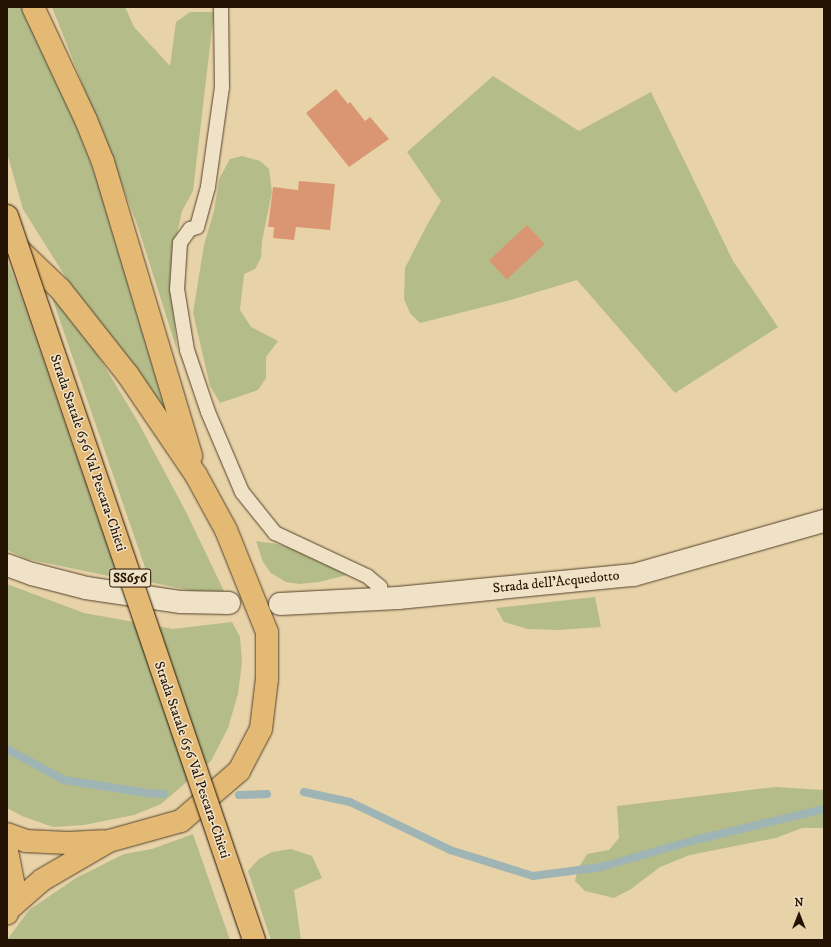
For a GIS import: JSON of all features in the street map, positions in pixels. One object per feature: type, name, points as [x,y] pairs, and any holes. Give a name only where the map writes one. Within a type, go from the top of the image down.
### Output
[{"type":"main road","points":[[33,7],[104,162],[196,475]]},
{"type":"main road","name":"Strada Statale 656 Val Pescara-Chieti","points":[[7,216],[254,940]]},
{"type":"main road","points":[[7,238],[60,289],[128,375],[196,475],[226,530],[267,632],[267,679],[261,729],[239,771],[181,821],[109,841],[68,843],[26,841],[7,834]]},
{"type":"main road","points":[[8,911],[42,880],[109,841]]},
{"type":"main road","points":[[7,851],[13,883],[8,911]]},
{"type":"street","name":"Strada dell'Acquedotto","points":[[280,604],[384,599],[634,574],[824,521]]},
{"type":"street","points":[[7,564],[32,574],[86,588],[181,602],[229,604]]},
{"type":"lane","points":[[221,7],[222,87],[208,187],[197,227],[190,229],[180,243],[178,289],[187,350],[208,412],[242,492],[276,533],[367,576],[380,587],[384,599]]},
{"type":"green space","points":[[7,7],[23,7],[65,95],[101,190],[167,411],[88,313],[23,209],[7,153]]},
{"type":"green space","points":[[52,7],[125,7],[134,27],[170,66],[176,22],[190,12],[214,12],[193,191],[182,211],[174,247],[172,299],[177,350],[138,227]]},
{"type":"green space","points":[[493,76],[579,131],[651,92],[733,261],[778,327],[675,393],[577,280],[507,301],[420,323],[410,313],[404,299],[405,268],[441,201],[407,152]]},
{"type":"green space","points":[[242,156],[260,161],[269,169],[272,192],[262,241],[261,258],[255,269],[244,274],[240,310],[251,327],[278,341],[266,357],[266,378],[258,390],[220,403],[210,386],[193,313],[204,245],[214,211],[219,179],[230,159]]},
{"type":"green space","points":[[7,260],[118,578],[27,559],[7,550]]},
{"type":"green space","points":[[47,283],[93,347],[138,422],[186,512],[224,591],[196,592],[150,582]]},
{"type":"green space","points":[[256,541],[277,544],[314,555],[347,575],[319,582],[299,584],[286,582],[271,573],[263,562]]},
{"type":"green space","points":[[7,584],[84,613],[173,629],[232,622],[240,637],[242,662],[238,694],[228,728],[211,761],[161,804],[134,815],[84,825],[53,827],[22,816],[7,808]]},
{"type":"green space","points":[[595,597],[601,627],[557,630],[528,629],[504,622],[496,608]]},
{"type":"green space","points":[[775,787],[824,790],[824,828],[802,828],[776,838],[690,855],[660,867],[631,889],[614,898],[585,891],[575,881],[578,869],[587,854],[609,850],[619,838],[617,806]]},
{"type":"green space","points":[[193,834],[230,940],[7,940],[29,910],[76,878],[124,854],[152,849]]},
{"type":"green space","points":[[291,849],[312,856],[322,878],[294,890],[301,940],[271,940],[248,871],[259,859],[272,852]]},
{"type":"building","points":[[336,89],[348,104],[350,102],[365,121],[370,117],[389,139],[349,167],[306,113]]},
{"type":"building","points":[[299,181],[335,184],[330,230],[296,227],[294,240],[273,238],[274,227],[268,227],[273,187],[298,190]]},
{"type":"building","points":[[527,225],[545,244],[507,279],[489,260]]},
{"type":"waterway","points":[[7,749],[64,780],[147,793],[164,794]]},
{"type":"waterway","points":[[304,792],[350,802],[450,850],[533,876],[601,867],[695,840],[824,809]]},
{"type":"waterway","points":[[239,795],[267,794]]}]
